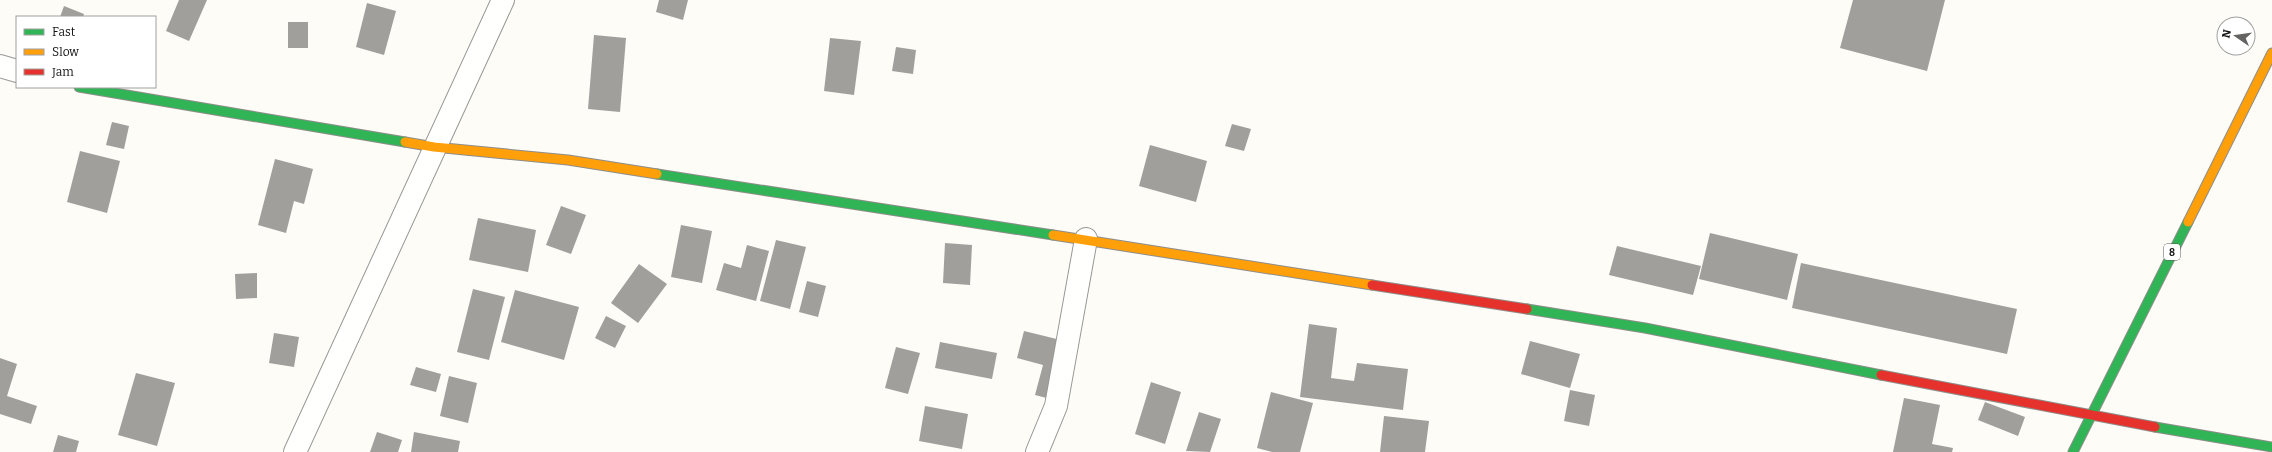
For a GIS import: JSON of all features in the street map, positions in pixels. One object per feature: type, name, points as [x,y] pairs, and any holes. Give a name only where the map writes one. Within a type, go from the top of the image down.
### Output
[{"type":"street","points":[[295,452],[434,148],[504,0]]},
{"type":"street","name":"8","points":[[2073,452],[2272,53]]},
{"type":"street","points":[[0,66],[16,71]]},
{"type":"street","points":[[85,88],[434,148],[568,160],[1086,239],[1645,328],[2090,416],[2272,447]]},
{"type":"street","points":[[1037,452],[1056,406],[1086,239]]},
{"type":"building","points":[[179,0],[207,0],[189,41],[166,31]]},
{"type":"building","points":[[659,0],[688,0],[683,20],[656,12]]},
{"type":"building","points":[[1853,0],[1945,0],[1927,71],[1840,48]]},
{"type":"building","points":[[367,3],[396,11],[384,55],[356,47]]},
{"type":"building","points":[[64,6],[84,14],[83,16],[60,16]]},
{"type":"building","points":[[288,22],[308,22],[308,48],[288,48]]},
{"type":"building","points":[[594,35],[626,38],[620,112],[588,109]]},
{"type":"building","points":[[830,38],[861,41],[854,95],[824,91]]},
{"type":"building","points":[[896,47],[916,50],[913,74],[892,71]]},
{"type":"building","points":[[112,122],[129,126],[124,149],[106,145]]},
{"type":"building","points":[[1232,124],[1251,129],[1244,151],[1225,146]]},
{"type":"building","points":[[1150,145],[1207,161],[1196,202],[1139,186]]},
{"type":"building","points":[[80,151],[120,161],[107,213],[67,202]]},
{"type":"building","points":[[275,159],[313,169],[304,204],[294,201],[286,233],[258,225]]},
{"type":"building","points":[[561,206],[586,215],[571,254],[546,245]]},
{"type":"building","points":[[478,218],[536,230],[528,272],[469,260]]},
{"type":"building","points":[[681,225],[712,231],[702,283],[671,277]]},
{"type":"building","points":[[1710,233],[1798,254],[1787,300],[1699,279]]},
{"type":"building","points":[[776,240],[806,247],[790,309],[760,301]]},
{"type":"building","points":[[945,243],[972,245],[970,285],[943,283]]},
{"type":"building","points":[[747,245],[769,251],[756,301],[716,290],[724,263],[741,268]]},
{"type":"building","points":[[1617,246],[1701,266],[1693,295],[1609,275]]},
{"type":"building","points":[[1801,263],[2017,309],[2007,354],[1792,308]]},
{"type":"building","points":[[639,264],[667,284],[638,323],[611,303]]},
{"type":"building","points":[[257,273],[257,298],[236,299],[235,274]]},
{"type":"building","points":[[807,281],[826,286],[818,317],[799,312]]},
{"type":"building","points":[[473,289],[505,297],[489,360],[457,352]]},
{"type":"building","points":[[515,290],[579,307],[564,360],[501,342]]},
{"type":"building","points":[[606,316],[626,326],[615,348],[595,338]]},
{"type":"building","points":[[1309,324],[1337,328],[1331,378],[1354,381],[1357,363],[1408,369],[1403,410],[1300,397]]},
{"type":"building","points":[[1024,331],[1077,344],[1062,402],[1035,395],[1043,365],[1017,358]]},
{"type":"building","points":[[274,333],[299,337],[294,367],[269,363]]},
{"type":"building","points":[[1530,341],[1580,354],[1570,388],[1521,374]]},
{"type":"building","points":[[940,342],[997,353],[992,379],[935,368]]},
{"type":"building","points":[[896,347],[920,353],[908,394],[885,388]]},
{"type":"building","points":[[0,358],[17,364],[7,396],[37,406],[31,424],[0,414]]},
{"type":"building","points":[[416,367],[441,374],[436,392],[410,385]]},
{"type":"building","points":[[136,373],[175,383],[157,446],[118,435]]},
{"type":"building","points":[[449,376],[477,383],[468,423],[440,416]]},
{"type":"building","points":[[1151,382],[1181,392],[1165,444],[1135,434]]},
{"type":"building","points":[[1570,390],[1595,395],[1589,426],[1564,421]]},
{"type":"building","points":[[1271,392],[1313,403],[1300,452],[1272,452],[1257,448]]},
{"type":"building","points":[[1904,398],[1940,405],[1932,444],[1953,448],[1952,452],[1893,452]]},
{"type":"building","points":[[1985,402],[2025,417],[2018,436],[1978,420]]},
{"type":"building","points":[[925,406],[968,414],[962,449],[919,441]]},
{"type":"building","points":[[1199,412],[1221,419],[1210,452],[1186,451]]},
{"type":"building","points":[[1384,416],[1429,421],[1425,452],[1380,452]]},
{"type":"building","points":[[377,432],[402,440],[398,452],[370,452]]},
{"type":"building","points":[[414,432],[460,441],[458,452],[411,452]]},
{"type":"building","points":[[58,435],[79,441],[76,452],[53,452]]},
{"type":"traffic: fast","points":[[85,88],[405,142]]},
{"type":"traffic: fast","points":[[657,174],[1053,235]]},
{"type":"traffic: fast","points":[[2073,452],[2188,222]]},
{"type":"traffic: fast","points":[[1527,309],[1645,328],[1881,375]]},
{"type":"traffic: fast","points":[[2155,427],[2272,447]]},
{"type":"traffic: slow","points":[[2188,222],[2272,53]]},
{"type":"traffic: slow","points":[[405,142],[434,147],[568,160],[657,174]]},
{"type":"traffic: slow","points":[[1053,235],[1372,285]]},
{"type":"traffic: jam","points":[[1372,285],[1527,309]]},
{"type":"traffic: jam","points":[[1881,375],[2155,427]]}]
